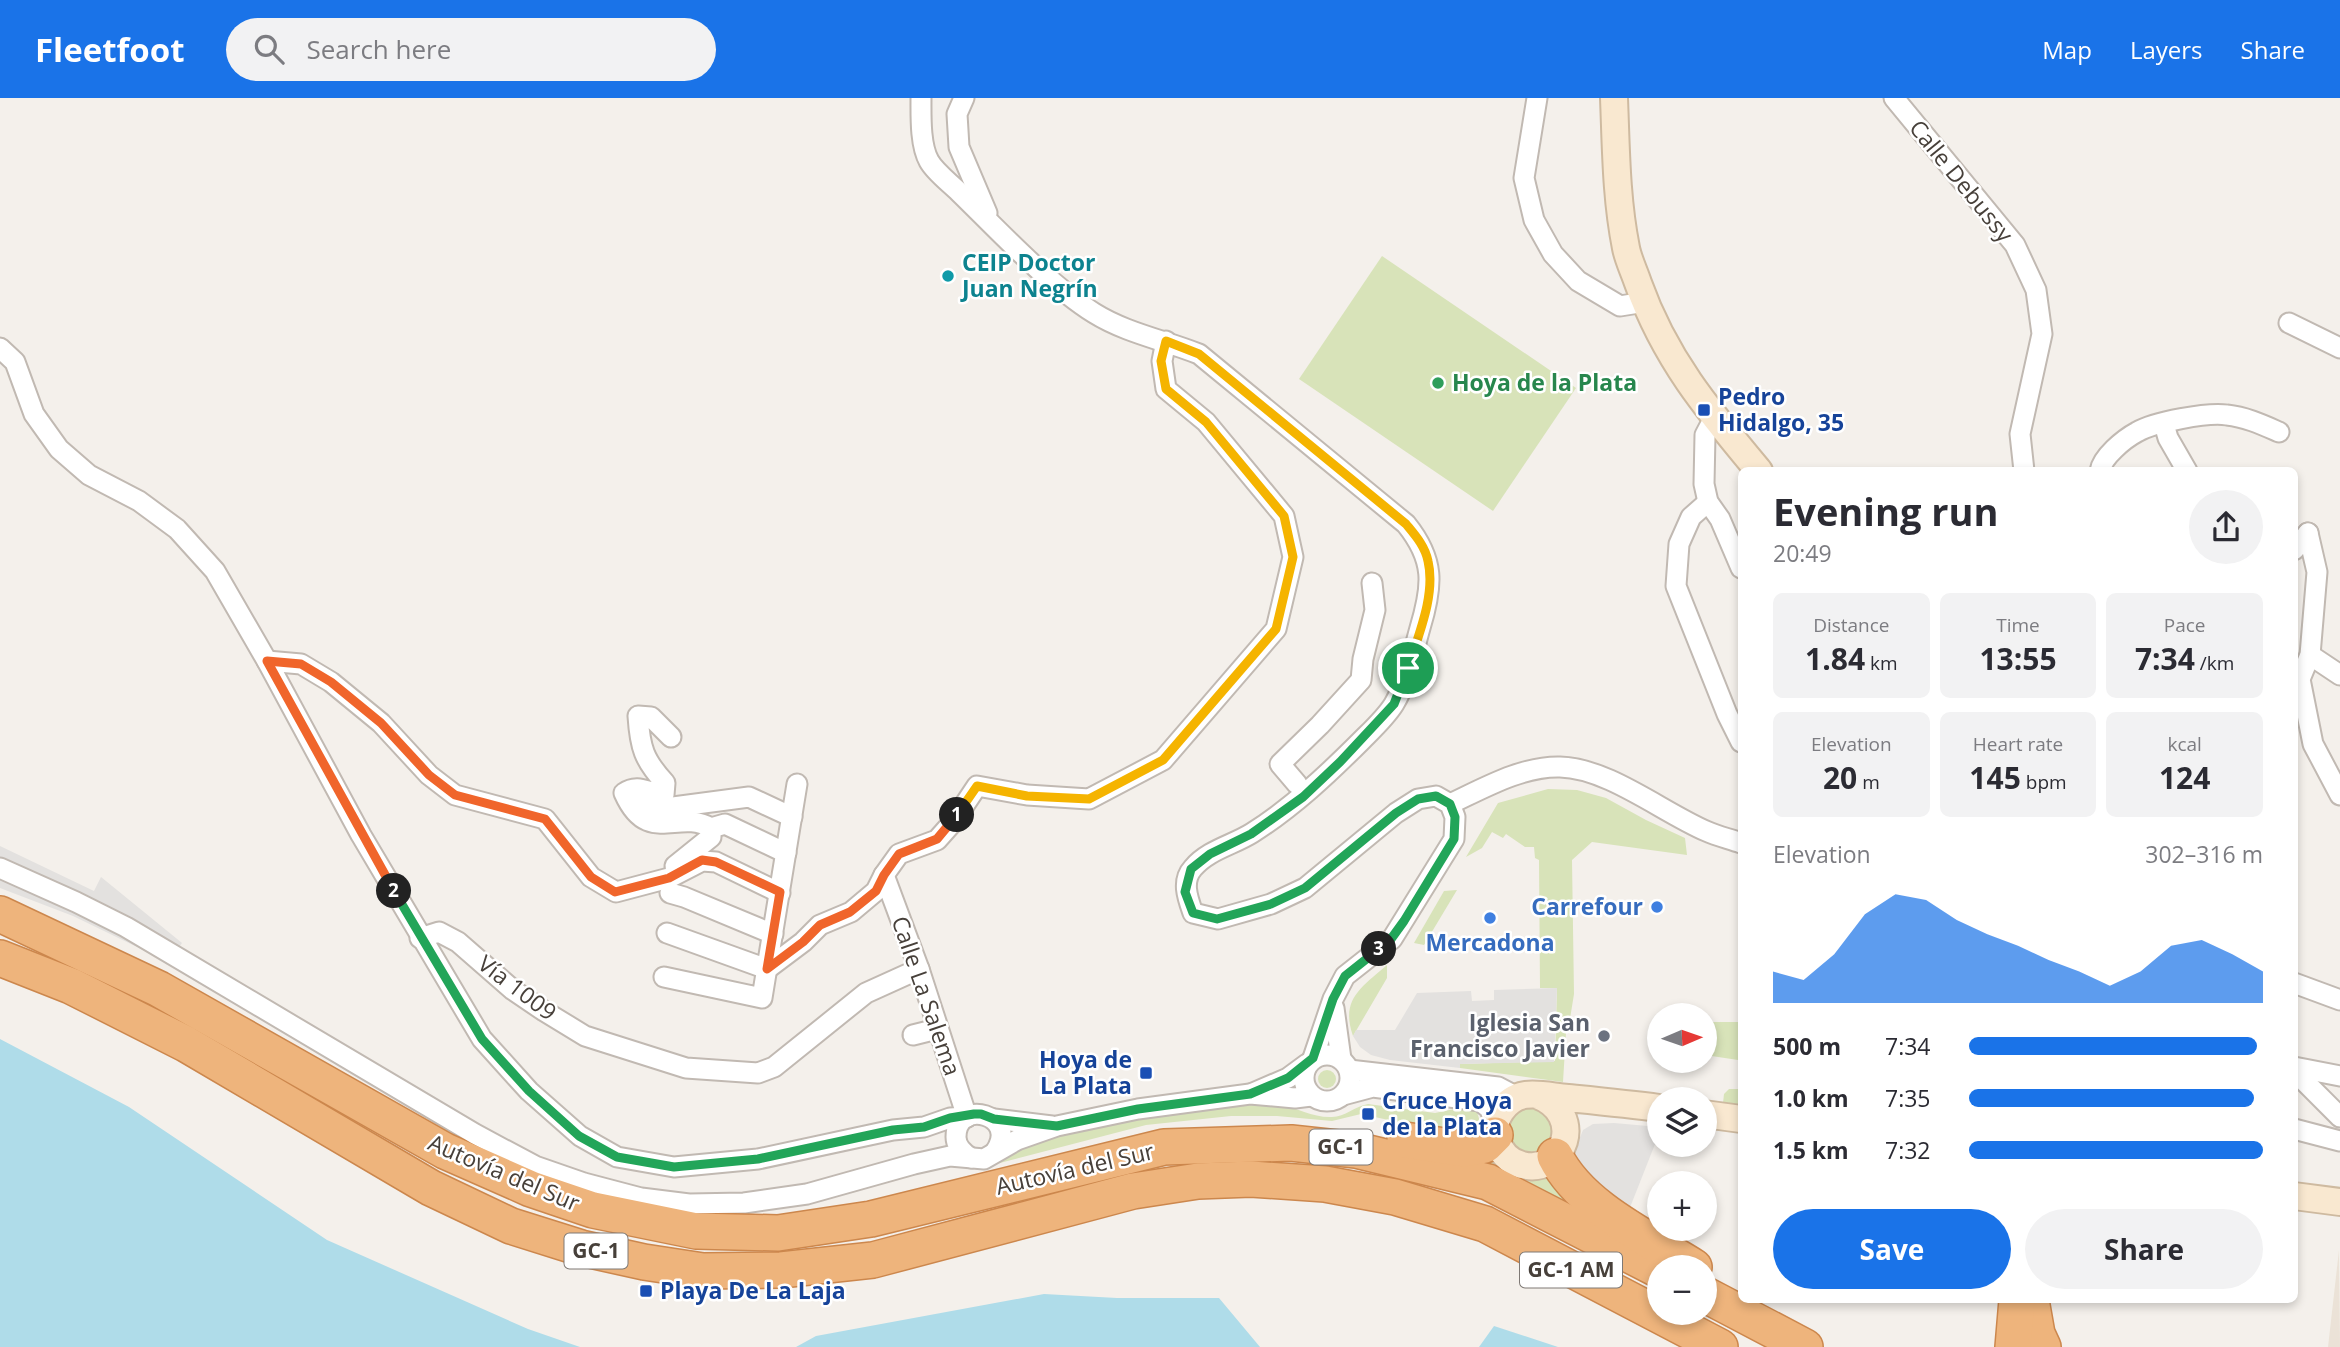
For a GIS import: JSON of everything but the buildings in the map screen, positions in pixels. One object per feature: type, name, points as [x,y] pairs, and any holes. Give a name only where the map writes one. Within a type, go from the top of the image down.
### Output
[{"type":"highway","name":"Autovía del Sur","points":[[0,914],[159,989],[445,1151],[531,1189],[593,1210],[696,1231],[778,1233],[871,1219],[1164,1147],[1292,1143],[1346,1148],[1428,1166]]},
{"type":"highway","name":"Autovía del Sur","points":[[0,958],[71,986],[186,1044],[431,1188],[488,1215],[512,1226],[581,1248],[644,1262],[703,1271],[781,1270],[873,1260],[1133,1191],[1198,1181],[1251,1180],[1325,1184],[1418,1204]]},
{"type":"highway","points":[[996,1188],[1108,1141],[1184,1126],[1248,1119],[1307,1122],[1351,1127],[1420,1143],[1464,1149],[1485,1144],[1495,1130]]},
{"type":"highway","points":[[1560,1146],[1562,1170],[1580,1192],[1675,1255]]},
{"type":"highway","name":"GC-1 AM","points":[[1428,1166],[1488,1182],[1647,1264]]},
{"type":"highway","name":"GC-1 AM","points":[[1418,1204],[1485,1224],[1720,1347]]},
{"type":"highway","points":[[1717,1281],[1738,1294]]},
{"type":"highway","points":[[1717,1301],[1805,1347]]},
{"type":"highway","points":[[1753,1303],[1817,1347]]},
{"type":"highway","points":[[2002,1303],[2005,1323],[2003,1347]]},
{"type":"highway","points":[[2013,1347],[2017,1303]]},
{"type":"highway","points":[[2032,1303],[2037,1334],[2043,1347]]},
{"type":"highway","points":[[2044,1303],[2048,1330],[2054,1347]]},
{"type":"street","points":[[921,98],[920,125],[929,162],[1062,289],[1095,313],[1132,332],[1199,354],[1406,524],[1420,541],[1429,562],[1429,588],[1423,619],[1394,704],[1357,745],[1303,797],[1251,834],[1210,854],[1191,869],[1185,892],[1193,913],[1217,919],[1271,904],[1305,888],[1396,813],[1418,799],[1436,796],[1450,804],[1455,817],[1454,839],[1391,939],[1345,976],[1333,999],[1310,1061],[1304,1070],[1304,1084],[1311,1096]]},
{"type":"street","points":[[964,98],[957,114],[959,146],[991,223]]},
{"type":"street","points":[[1538,98],[1524,178],[1534,220],[1553,254],[1578,281],[1620,306],[1645,302]]},
{"type":"street","points":[[1614,98],[1617,180],[1626,249],[1645,302],[1671,357],[1693,390],[1756,467]]},
{"type":"street","name":"Calle Debussy","points":[[1894,98],[2015,245],[2035,290],[2042,334],[2020,434],[2024,467]]},
{"type":"street","points":[[2289,323],[2340,348]]},
{"type":"street","points":[[767,969],[803,942],[820,925],[850,912],[876,891],[899,854],[937,839],[953,822],[977,786],[1027,796],[1089,799],[1163,760],[1276,629],[1293,557],[1284,516],[1206,422],[1166,389],[1161,361],[1166,341]]},
{"type":"street","points":[[0,348],[15,362],[34,414],[59,449],[89,475],[139,501],[177,529],[215,571],[420,938],[482,1039],[529,1091],[579,1136],[617,1157],[674,1167],[758,1159],[893,1130],[924,1127],[950,1118],[981,1114],[994,1119],[1057,1126]]},
{"type":"street","points":[[2101,467],[2114,450],[2138,431],[2193,415],[2226,414],[2279,432]]},
{"type":"street","points":[[1715,416],[1705,435],[1704,484],[1708,502],[1720,519],[1738,561]]},
{"type":"street","points":[[2164,424],[2168,438],[2185,467]]},
{"type":"street","points":[[1708,502],[1691,517],[1679,544],[1676,586],[1738,737]]},
{"type":"street","points":[[2299,533],[2318,572],[2310,655],[2300,679],[2313,744],[2333,764],[2340,795]]},
{"type":"street","points":[[1297,784],[1280,764],[1361,680],[1363,659],[1375,610],[1372,583]]},
{"type":"street","points":[[2310,655],[2340,675]]},
{"type":"street","points":[[267,661],[301,664],[331,682],[381,723],[429,775],[455,795],[545,819],[591,877],[615,892],[669,878],[702,860],[716,862],[780,892]]},
{"type":"street","points":[[671,737],[651,717],[638,716],[639,736],[648,765],[665,783],[664,795],[648,793],[637,787],[624,793],[632,810],[646,821],[665,824],[702,822],[711,828],[725,824],[786,853]]},
{"type":"street","points":[[1450,804],[1493,783],[1525,772],[1559,767],[1586,771],[1707,832],[1738,843]]},
{"type":"street","points":[[664,977],[762,998],[797,784]]},
{"type":"street","points":[[632,787],[641,803],[658,809],[749,797],[792,817]]},
{"type":"street","points":[[640,887],[673,868],[711,837],[711,828]]},
{"type":"street","name":"Autovía del Sur","points":[[0,868],[126,927],[475,1135],[535,1166],[584,1183],[641,1198],[689,1204],[744,1203],[807,1194],[950,1156],[971,1158]]},
{"type":"street","name":"Calle La Salema","points":[[884,875],[919,969],[967,1117]]},
{"type":"street","points":[[670,893],[773,934]]},
{"type":"street","name":"Vía 1009","points":[[420,938],[439,932],[458,942],[513,990],[585,1036],[686,1068],[758,1073],[774,1067],[866,993],[919,969]]},
{"type":"street","points":[[667,933],[767,969]]},
{"type":"street","points":[[2298,984],[2340,1000]]},
{"type":"street","points":[[924,1127],[956,1138],[965,1154],[971,1158],[984,1158],[1017,1140],[1057,1126],[1138,1109],[1250,1094],[1311,1096],[1324,1101],[1338,1099],[1350,1083],[1333,999]]},
{"type":"street","points":[[913,1035],[937,1029]]},
{"type":"street","points":[[1250,1094],[1288,1078],[1310,1061],[1327,1054],[1345,1064],[1498,1087],[1556,1106],[1566,1125],[1560,1146]]},
{"type":"street","points":[[2298,1070],[2340,1076]]},
{"type":"street","points":[[2298,1073],[2340,1117]]},
{"type":"street","points":[[1343,1095],[1373,1087],[1480,1101],[1490,1109],[1502,1151],[1521,1165],[1534,1166],[1545,1163],[1583,1115],[1591,1109],[1600,1105],[1633,1104]]},
{"type":"street","points":[[1495,1130],[1502,1110],[1527,1096],[1647,1106]]},
{"type":"street","points":[[1717,1116],[1738,1119]]},
{"type":"street","points":[[956,1138],[961,1121],[967,1117]]},
{"type":"street","points":[[994,1119],[1001,1132],[999,1146],[995,1152]]},
{"type":"street","points":[[2298,1130],[2340,1141]]},
{"type":"street","name":"Autovía del Sur","points":[[914,1164],[956,1138]]},
{"type":"street","points":[[2298,1197],[2340,1202]]},
{"type":"shaded area","points":[[0,846],[94,891],[101,877],[182,943],[168,962],[73,916],[0,888]]},
{"type":"shaded area","points":[[1557,988],[1554,1062],[1460,1064],[1460,1068],[1390,1060],[1371,1055],[1360,1047],[1353,1036],[1356,1030],[1395,1030],[1417,993],[1471,991],[1472,1001],[1494,1000],[1494,990]]},
{"type":"shaded area","points":[[1593,1124],[1647,1126],[1647,1157],[1650,1157],[1629,1210],[1571,1160],[1583,1130]]},
{"type":"shaded area","points":[[2339,1250],[2340,1347],[2328,1347]]},
{"type":"green space","name":"Hoya de la Plata","points":[[1382,256],[1576,388],[1493,511],[1299,379]]},
{"type":"green space","points":[[1548,789],[1577,790],[1606,798],[1685,838],[1687,855],[1592,842],[1572,860],[1574,994],[1569,1025],[1561,1023],[1560,1030],[1566,1033],[1563,1082],[1460,1068],[1460,1064],[1555,1061],[1557,988],[1540,988],[1539,860],[1535,858],[1534,847],[1525,847],[1506,834],[1503,838],[1492,832],[1482,848],[1466,857],[1498,803]]},
{"type":"green space","points":[[1457,890],[1424,945],[1414,943],[1444,891]]},
{"type":"green space","points":[[1387,965],[1387,978],[1353,1036],[1349,1012],[1351,1003],[1362,987]]},
{"type":"green space","points":[[1717,1022],[1738,1022],[1738,1060],[1717,1057]]},
{"type":"green space","points":[[1323,1070],[1331,1070],[1336,1079],[1334,1086],[1323,1088],[1318,1083],[1318,1075]]},
{"type":"green space","points":[[1729,1089],[1738,1089],[1738,1106],[1723,1103],[1724,1094]]},
{"type":"green space","points":[[1235,1103],[1274,1103],[1325,1117],[1337,1117],[1368,1104],[1435,1113],[1464,1107],[1477,1112],[1481,1125],[1478,1135],[1425,1128],[1361,1114],[1332,1121],[1277,1116],[1231,1116],[1146,1125],[996,1164],[1010,1150],[1081,1129]]},
{"type":"green space","points":[[1530,1108],[1546,1115],[1553,1131],[1546,1147],[1530,1154],[1514,1147],[1507,1131],[1514,1115]]},
{"type":"green space","points":[[1487,1153],[1501,1168],[1516,1178],[1532,1180],[1552,1175],[1653,1251],[1473,1162]]},
{"type":"water","points":[[0,1039],[129,1107],[327,1240],[528,1329],[580,1347],[0,1347]]},
{"type":"water","points":[[1044,1294],[1117,1298],[1219,1298],[1260,1347],[796,1347],[816,1336]]},
{"type":"water","points":[[1494,1326],[1558,1347],[1479,1347]]},
{"type":"place","name":"CEIP Doctor Juan Negrín","points":[[948,276]]},
{"type":"place","name":"Hoya de la Plata","points":[[1438,383]]},
{"type":"place","name":"Pedro Hidalgo, 35","points":[[1704,410]]},
{"type":"place","name":"Carrefour","points":[[1657,907]]},
{"type":"place","name":"Mercadona","points":[[1490,918]]},
{"type":"place","name":"Iglesia San Francisco Javier","points":[[1604,1036]]},
{"type":"place","name":"Hoya de La Plata","points":[[1146,1073]]},
{"type":"place","name":"Cruce Hoya de la Plata","points":[[1368,1114]]},
{"type":"place","name":"Playa De La Laja","points":[[646,1291]]},
{"type":"route","points":[[1166,341],[1199,354],[1406,524],[1420,541],[1429,562],[1429,588],[1408,668],[1394,704],[1303,797],[1251,834],[1210,854],[1191,869],[1185,892],[1193,913],[1217,919],[1271,904],[1305,888],[1396,813],[1418,799],[1436,796],[1450,804],[1455,817],[1454,839],[1391,939],[1345,976],[1333,999],[1313,1058],[1288,1078],[1250,1094],[1138,1109],[1057,1126],[974,1114],[950,1118],[924,1127],[893,1130],[758,1159],[674,1167],[617,1157],[579,1136],[529,1091],[482,1039],[361,835],[267,661],[301,664],[331,682],[381,723],[429,775],[455,795],[545,819],[591,877],[615,892],[669,878],[702,860],[716,862],[780,892],[767,969],[803,942],[820,925],[850,912],[876,891],[899,854],[937,839],[953,822],[977,786],[1027,796],[1089,799],[1163,760],[1276,629],[1293,557],[1284,516],[1206,422],[1166,389],[1161,361],[1166,341]]}]
